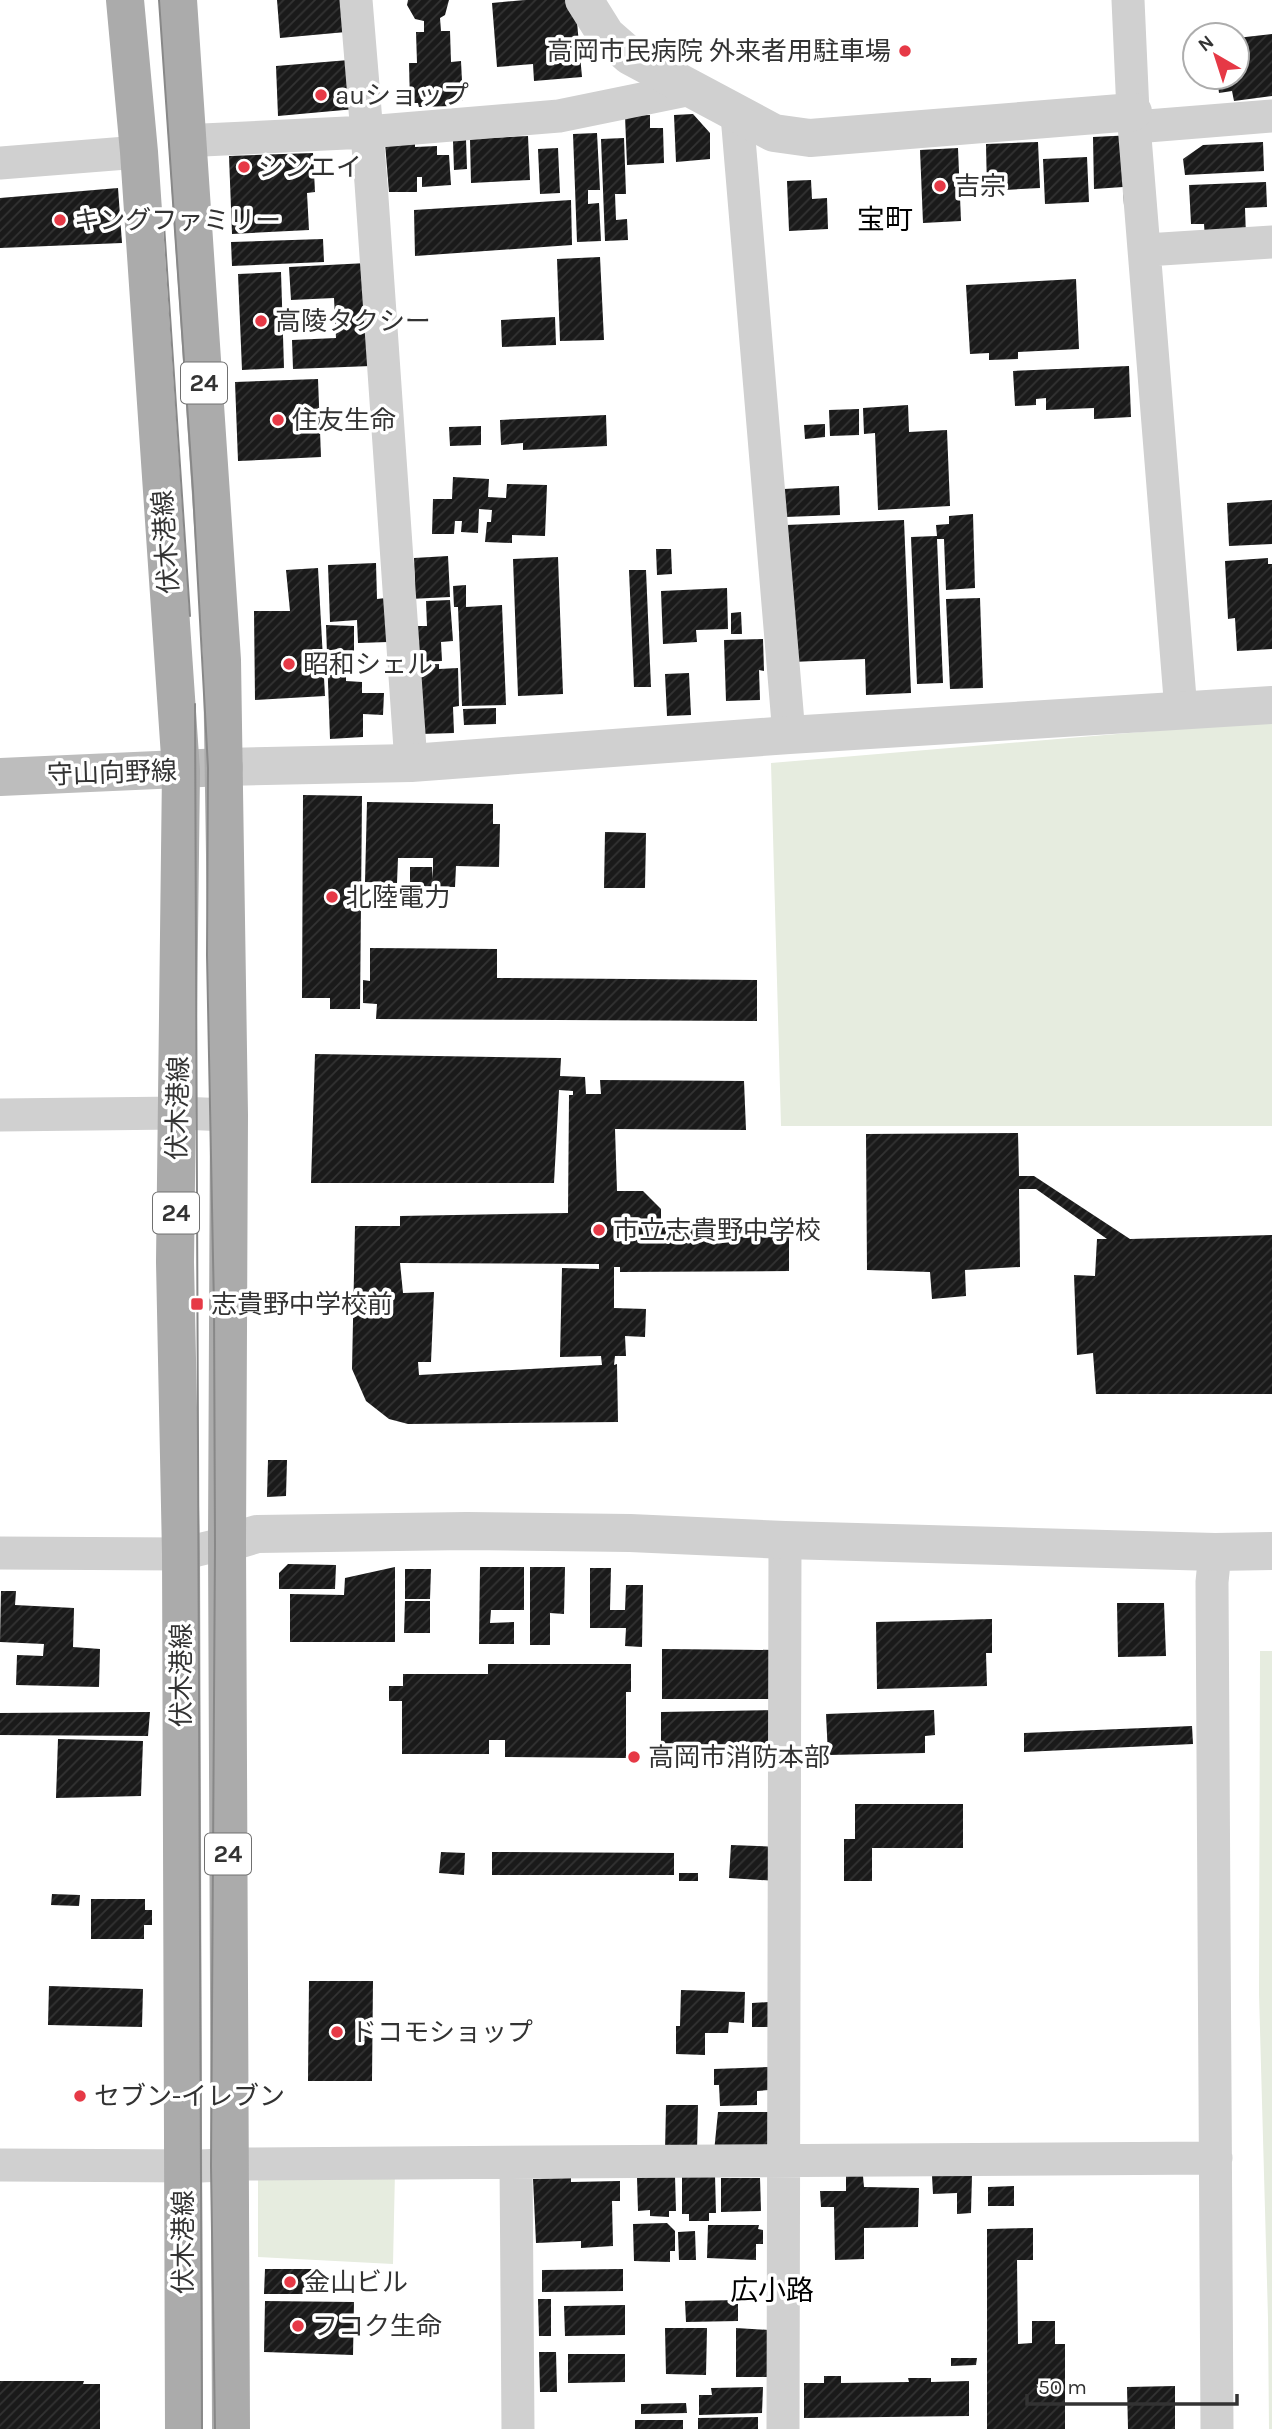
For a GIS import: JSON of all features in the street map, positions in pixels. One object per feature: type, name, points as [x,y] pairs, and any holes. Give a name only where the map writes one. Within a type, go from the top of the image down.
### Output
[{"type":"main road","name":"伏木港線","points":[[125,0],[139,152],[181,771],[175,1262],[181,1554],[184,2429]]},
{"type":"main road","name":"伏木港線","points":[[178,0],[222,660],[229,1115],[227,1543],[231,2429]]},
{"type":"main road","name":"守山向野線","points":[[0,777],[224,767]]},
{"type":"street","points":[[356,0],[411,763]]},
{"type":"street","points":[[584,0],[606,35],[630,56],[774,133],[810,138],[1134,119],[1272,116]]},
{"type":"street","points":[[1128,0],[1134,119],[1181,711]]},
{"type":"street","points":[[202,140],[367,132],[559,116],[691,89]]},
{"type":"street","points":[[737,115],[789,735]]},
{"type":"street","points":[[0,163],[139,152]]},
{"type":"street","points":[[1146,250],[1272,243]]},
{"type":"street","points":[[224,767],[411,763],[789,735],[1272,705]]},
{"type":"street","points":[[0,1115],[229,1115]]},
{"type":"street","points":[[0,1553],[181,1554],[257,1534],[467,1531],[630,1533],[1215,1552],[1272,1551]]},
{"type":"street","points":[[783,2429],[785,1540]]},
{"type":"street","points":[[1215,1552],[1212,1595],[1217,2429]]},
{"type":"street","points":[[0,2165],[1216,2158]]},
{"type":"street","points":[[516,2163],[518,2429]]},
{"type":"shaded area","points":[[1272,721],[1272,1126],[781,1126],[771,763]]},
{"type":"shaded area","points":[[1260,1651],[1272,1651],[1272,2429],[1269,2429],[1259,1994]]},
{"type":"shaded area","points":[[258,2170],[395,2171],[393,2264],[258,2257]]},
{"type":"building","points":[[277,0],[342,0],[346,32],[280,38]]},
{"type":"building","points":[[408,0],[449,0],[445,15],[440,18],[441,31],[450,31],[451,62],[461,61],[463,101],[452,101],[452,106],[419,107],[418,103],[410,103],[409,63],[417,63],[416,32],[424,32],[424,21],[415,19],[407,5]]},
{"type":"building","points":[[575,0],[582,77],[534,81],[533,64],[497,67],[492,3]]},
{"type":"building","points":[[1272,34],[1272,96],[1234,101],[1232,91],[1251,91],[1251,36]]},
{"type":"building","points":[[361,59],[366,108],[278,116],[276,66]]},
{"type":"building","points":[[693,114],[710,133],[710,159],[676,162],[674,115]]},
{"type":"building","points":[[650,115],[650,128],[663,128],[664,163],[627,165],[625,116]]},
{"type":"building","points":[[597,133],[600,190],[588,190],[588,204],[599,203],[601,241],[577,242],[573,134]]},
{"type":"building","points":[[1134,135],[1152,204],[1124,205],[1123,187],[1094,189],[1093,137]]},
{"type":"building","points":[[528,136],[530,180],[471,183],[470,139]]},
{"type":"building","points":[[624,138],[626,194],[615,194],[616,220],[627,219],[628,240],[605,241],[601,139]]},
{"type":"building","points":[[466,140],[467,169],[454,170],[453,141]]},
{"type":"building","points":[[415,142],[415,147],[437,146],[437,155],[449,155],[451,185],[422,187],[422,177],[417,177],[417,192],[389,192],[385,143]]},
{"type":"building","points":[[1038,142],[1040,188],[987,191],[986,144]]},
{"type":"building","points":[[1263,142],[1264,171],[1185,175],[1183,159],[1203,145]]},
{"type":"building","points":[[558,148],[560,193],[540,194],[538,149]]},
{"type":"building","name":"吉宗","points":[[958,148],[961,221],[923,223],[920,150]]},
{"type":"building","points":[[313,153],[315,192],[307,193],[309,230],[232,234],[229,156]]},
{"type":"building","points":[[1087,157],[1089,202],[1045,204],[1043,159]]},
{"type":"building","points":[[811,180],[812,199],[827,198],[828,229],[789,231],[787,181]]},
{"type":"building","points":[[1266,182],[1267,207],[1245,208],[1246,237],[1205,239],[1204,224],[1191,224],[1189,185]]},
{"type":"building","name":"キングファミリー","points":[[118,188],[122,243],[0,248],[0,198]]},
{"type":"building","points":[[571,200],[572,245],[415,256],[414,210]]},
{"type":"building","points":[[323,239],[324,262],[232,266],[231,242]]},
{"type":"building","points":[[600,257],[604,340],[560,341],[557,259]]},
{"type":"building","points":[[367,263],[371,366],[293,369],[292,340],[336,338],[334,298],[291,300],[289,267]]},
{"type":"building","name":"高陵タクシー","points":[[281,272],[284,368],[242,370],[238,274]]},
{"type":"building","points":[[1076,279],[1079,349],[1018,352],[1018,359],[989,360],[989,353],[970,354],[966,285]]},
{"type":"building","points":[[555,317],[556,345],[502,347],[501,320]]},
{"type":"building","points":[[1129,366],[1131,417],[1094,419],[1094,408],[1046,410],[1046,398],[1036,399],[1036,405],[1015,406],[1013,371]]},
{"type":"building","name":"住友生命","points":[[318,379],[321,457],[238,461],[235,382]]},
{"type":"building","points":[[908,405],[909,432],[947,430],[950,506],[878,510],[875,433],[864,434],[863,408]]},
{"type":"building","points":[[859,409],[859,435],[830,436],[829,410]]},
{"type":"building","points":[[606,415],[607,446],[523,450],[523,443],[501,445],[500,420]]},
{"type":"building","points":[[825,424],[825,437],[805,439],[804,425]]},
{"type":"building","points":[[481,426],[481,445],[450,446],[449,427]]},
{"type":"building","points":[[453,477],[489,479],[488,497],[506,498],[507,484],[547,485],[545,536],[512,535],[512,543],[485,542],[487,522],[491,522],[492,510],[479,509],[478,533],[461,532],[462,521],[455,521],[454,534],[432,534],[433,499],[452,499]]},
{"type":"building","points":[[839,486],[840,515],[785,517],[784,489]]},
{"type":"building","points":[[1272,500],[1272,544],[1229,546],[1227,503]]},
{"type":"building","points":[[973,514],[975,588],[946,590],[944,539],[937,539],[943,683],[917,684],[911,537],[937,536],[936,525],[949,524],[949,516]]},
{"type":"building","points":[[904,520],[911,693],[866,695],[865,659],[791,662],[786,525]]},
{"type":"building","points":[[656,549],[671,549],[672,574],[657,575]]},
{"type":"building","points":[[448,556],[450,597],[410,599],[415,581],[414,558]]},
{"type":"building","points":[[558,557],[563,694],[518,696],[513,559]]},
{"type":"building","points":[[1268,558],[1268,564],[1272,564],[1272,649],[1237,651],[1235,618],[1228,619],[1225,561]]},
{"type":"building","points":[[376,563],[377,599],[386,598],[388,642],[358,643],[357,620],[330,622],[328,565]]},
{"type":"building","points":[[318,568],[325,696],[255,700],[254,611],[290,611],[286,570]]},
{"type":"building","points":[[629,570],[646,570],[651,687],[634,687]]},
{"type":"building","points":[[466,585],[466,607],[502,605],[506,705],[462,706],[458,607],[454,607],[453,586]]},
{"type":"building","points":[[727,588],[728,629],[696,630],[697,642],[663,644],[661,591]]},
{"type":"building","points":[[980,598],[983,688],[950,689],[946,599]]},
{"type":"building","points":[[450,600],[453,641],[441,642],[442,661],[415,662],[417,626],[427,626],[426,601]]},
{"type":"building","points":[[741,612],[742,634],[731,634],[731,613]]},
{"type":"building","points":[[326,625],[354,626],[354,657],[346,657],[346,681],[362,682],[362,693],[384,693],[383,715],[363,714],[363,737],[330,739]]},
{"type":"building","points":[[763,639],[764,671],[759,670],[760,700],[726,701],[724,640]]},
{"type":"building","points":[[439,664],[439,669],[458,668],[459,706],[453,707],[454,733],[420,734],[417,665]]},
{"type":"building","points":[[689,673],[691,715],[667,716],[665,674]]},
{"type":"building","points":[[496,708],[496,724],[464,725],[463,709]]},
{"type":"building","name":"北陸電力","points":[[303,795],[362,796],[360,1009],[330,1009],[330,998],[302,998]]},
{"type":"building","points":[[367,802],[493,804],[493,824],[500,824],[499,867],[456,866],[455,887],[410,886],[410,867],[432,867],[433,879],[433,858],[398,858],[397,883],[365,882]]},
{"type":"building","points":[[605,832],[646,833],[645,888],[604,888]]},
{"type":"building","points":[[370,948],[497,949],[497,978],[757,980],[757,1021],[376,1019],[377,1004],[363,1003],[363,980],[370,981]]},
{"type":"building","points":[[315,1054],[561,1058],[560,1076],[585,1077],[586,1094],[601,1094],[600,1080],[744,1081],[746,1130],[615,1129],[617,1191],[643,1191],[661,1209],[661,1220],[789,1221],[789,1271],[620,1272],[620,1267],[614,1267],[614,1308],[646,1309],[645,1337],[625,1336],[626,1356],[615,1356],[618,1422],[408,1424],[389,1419],[366,1401],[352,1369],[355,1226],[400,1226],[400,1216],[568,1213],[569,1095],[573,1095],[573,1091],[559,1090],[554,1183],[311,1183]],"holes":[[[400,1263],[599,1264],[599,1269],[562,1268],[560,1357],[601,1356],[602,1365],[419,1375],[418,1362],[431,1362],[434,1292],[403,1293]]]},
{"type":"building","points":[[1018,1133],[1019,1176],[1034,1176],[1130,1239],[1272,1235],[1272,1394],[1096,1394],[1093,1353],[1077,1355],[1074,1275],[1095,1276],[1097,1239],[1107,1239],[1036,1189],[1019,1189],[1020,1267],[965,1270],[966,1296],[932,1299],[930,1272],[867,1270],[866,1134]]},
{"type":"building","points":[[268,1460],[287,1460],[286,1496],[267,1497]]},
{"type":"building","points":[[288,1564],[336,1565],[335,1589],[279,1589],[279,1573]]},
{"type":"building","points":[[395,1567],[395,1642],[290,1642],[290,1594],[344,1595],[345,1578]]},
{"type":"building","points":[[480,1567],[524,1567],[524,1610],[491,1610],[490,1623],[514,1622],[514,1644],[479,1644]]},
{"type":"building","points":[[530,1567],[565,1567],[564,1614],[550,1613],[550,1645],[530,1645]]},
{"type":"building","points":[[590,1568],[611,1568],[610,1610],[625,1610],[626,1585],[643,1585],[642,1647],[625,1646],[626,1628],[590,1628]]},
{"type":"building","points":[[405,1569],[431,1569],[430,1599],[405,1599]]},
{"type":"building","points":[[1,1591],[16,1591],[15,1605],[74,1608],[73,1647],[100,1649],[99,1687],[16,1685],[17,1655],[43,1656],[44,1644],[0,1642]]},
{"type":"building","points":[[405,1601],[430,1601],[430,1633],[404,1633]]},
{"type":"building","points":[[1117,1603],[1164,1603],[1166,1656],[1118,1657]]},
{"type":"building","points":[[992,1619],[992,1653],[986,1653],[987,1686],[877,1689],[876,1622]]},
{"type":"building","points":[[662,1649],[778,1650],[777,1699],[662,1699]]},
{"type":"building","points":[[488,1664],[631,1664],[631,1692],[626,1692],[626,1758],[505,1757],[505,1740],[489,1740],[489,1754],[402,1754],[402,1701],[389,1701],[389,1686],[403,1686],[403,1674],[488,1674]]},
{"type":"building","points":[[780,1710],[781,1760],[728,1761],[728,1749],[661,1750],[661,1712]]},
{"type":"building","points":[[934,1710],[935,1735],[925,1736],[925,1753],[828,1755],[826,1714]]},
{"type":"building","points":[[150,1712],[148,1736],[0,1735],[0,1713]]},
{"type":"building","points":[[1192,1726],[1193,1744],[1024,1752],[1024,1733]]},
{"type":"building","points":[[58,1739],[143,1741],[141,1796],[56,1798]]},
{"type":"building","points":[[855,1804],[963,1804],[963,1848],[872,1848],[872,1881],[844,1881],[844,1839],[855,1839]]},
{"type":"building","points":[[731,1845],[780,1847],[778,1881],[729,1878]]},
{"type":"building","points":[[441,1852],[465,1853],[464,1875],[439,1873]]},
{"type":"building","points":[[492,1852],[674,1853],[674,1875],[492,1875]]},
{"type":"building","points":[[679,1873],[698,1873],[698,1881],[679,1881]]},
{"type":"building","points":[[52,1894],[80,1895],[79,1906],[51,1905]]},
{"type":"building","points":[[91,1899],[145,1899],[145,1910],[152,1910],[152,1925],[144,1925],[144,1939],[91,1939]]},
{"type":"building","points":[[309,1981],[373,1981],[372,2081],[308,2081]]},
{"type":"building","points":[[49,1986],[143,1989],[142,2027],[48,2025]]},
{"type":"building","points":[[681,1990],[745,1992],[744,2023],[729,2022],[728,2033],[705,2033],[705,2055],[676,2054],[676,2026],[680,2026]]},
{"type":"building","points":[[769,2002],[769,2027],[752,2027],[752,2003]]},
{"type":"building","points":[[768,2067],[769,2090],[757,2091],[757,2105],[720,2106],[719,2085],[714,2085],[714,2069]]},
{"type":"building","points":[[666,2105],[698,2105],[697,2151],[665,2151]]},
{"type":"building","points":[[718,2112],[768,2112],[768,2153],[714,2152]]},
{"type":"building","points":[[715,2175],[716,2213],[709,2213],[709,2221],[689,2221],[689,2214],[682,2214],[682,2176]]},
{"type":"building","points":[[972,2175],[971,2213],[957,2214],[957,2193],[933,2194],[932,2176]]},
{"type":"building","points":[[675,2176],[676,2211],[669,2211],[669,2217],[650,2216],[650,2210],[638,2211],[637,2177]]},
{"type":"building","points":[[846,2176],[863,2176],[864,2187],[919,2188],[918,2227],[864,2228],[864,2259],[835,2260],[834,2207],[821,2207],[820,2191],[846,2191]]},
{"type":"building","points":[[571,2178],[571,2182],[620,2181],[620,2201],[612,2201],[613,2246],[581,2248],[581,2241],[536,2243],[533,2179]]},
{"type":"building","points":[[721,2178],[760,2178],[761,2211],[721,2212]]},
{"type":"building","points":[[1014,2186],[1014,2206],[988,2206],[988,2187]]},
{"type":"building","points":[[667,2223],[675,2231],[675,2251],[670,2251],[670,2262],[634,2261],[633,2224]]},
{"type":"building","points":[[708,2225],[759,2225],[758,2229],[763,2230],[763,2244],[756,2244],[756,2260],[707,2258]]},
{"type":"building","points":[[1033,2228],[1033,2260],[1017,2260],[1018,2344],[1032,2343],[1032,2321],[1055,2321],[1055,2344],[1065,2344],[1065,2429],[987,2429],[987,2229]]},
{"type":"building","points":[[695,2231],[696,2260],[679,2260],[678,2232]]},
{"type":"building","name":"金山ビル","points":[[265,2269],[317,2269],[316,2294],[264,2294]]},
{"type":"building","points":[[623,2269],[623,2291],[542,2292],[542,2270]]},
{"type":"building","points":[[538,2299],[551,2299],[551,2336],[539,2336]]},
{"type":"building","points":[[738,2300],[738,2321],[686,2322],[685,2301]]},
{"type":"building","points":[[265,2301],[354,2302],[353,2355],[264,2352]]},
{"type":"building","points":[[625,2305],[625,2335],[565,2336],[564,2306]]},
{"type":"building","points":[[665,2328],[707,2328],[706,2375],[666,2374]]},
{"type":"building","points":[[736,2328],[769,2330],[770,2377],[736,2377]]},
{"type":"building","points":[[539,2352],[556,2352],[557,2392],[540,2392]]},
{"type":"building","points":[[568,2354],[625,2354],[625,2382],[568,2383]]},
{"type":"building","points":[[951,2358],[977,2358],[976,2365],[951,2366]]},
{"type":"building","points":[[824,2376],[841,2376],[841,2383],[909,2382],[908,2378],[931,2378],[931,2382],[969,2381],[969,2416],[804,2418],[804,2383],[824,2383]]},
{"type":"building","points":[[0,2381],[84,2381],[83,2384],[100,2384],[100,2429],[0,2429]]},
{"type":"building","points":[[1175,2386],[1175,2429],[1128,2429],[1127,2387]]},
{"type":"building","points":[[763,2387],[762,2413],[699,2415],[699,2395],[712,2395],[711,2388]]},
{"type":"building","points":[[686,2403],[687,2413],[641,2414],[641,2404]]},
{"type":"building","points":[[758,2417],[758,2429],[698,2429],[698,2418]]},
{"type":"building","points":[[635,2420],[683,2420],[683,2429],[635,2429]]},
{"type":"tram line","points":[[159,0],[193,491],[208,768],[207,955],[214,1307],[211,2166],[215,2429]]},
{"type":"tram line","points":[[164,225],[190,616]]},
{"type":"tram line","points":[[195,704],[202,2429]]},
{"type":"place","name":"高岡市民病院 外来者用駐車場","points":[[905,51]]},
{"type":"place","name":"auショップ","points":[[321,95]]},
{"type":"place","name":"シンエイ","points":[[244,167]]},
{"type":"place","name":"吉宗","points":[[940,186]]},
{"type":"place","name":"キングファミリー","points":[[60,220]]},
{"type":"place","name":"高陵タクシー","points":[[261,321]]},
{"type":"place","name":"住友生命","points":[[278,420]]},
{"type":"place","name":"昭和シェル","points":[[289,664]]},
{"type":"place","name":"北陸電力","points":[[332,897]]},
{"type":"place","name":"市立志貴野中学校","points":[[599,1230]]},
{"type":"place","name":"志貴野中学校前","points":[[197,1304]]},
{"type":"place","name":"高岡市消防本部","points":[[634,1757]]},
{"type":"place","name":"ドコモショップ","points":[[337,2032]]},
{"type":"place","name":"セブン-イレブン","points":[[80,2096]]},
{"type":"place","name":"金山ビル","points":[[290,2282]]},
{"type":"place","name":"フコク生命","points":[[298,2326]]},
{"type":"district","name":"宝町","points":[[885,219]]},
{"type":"district","name":"広小路","points":[[772,2290]]}]
